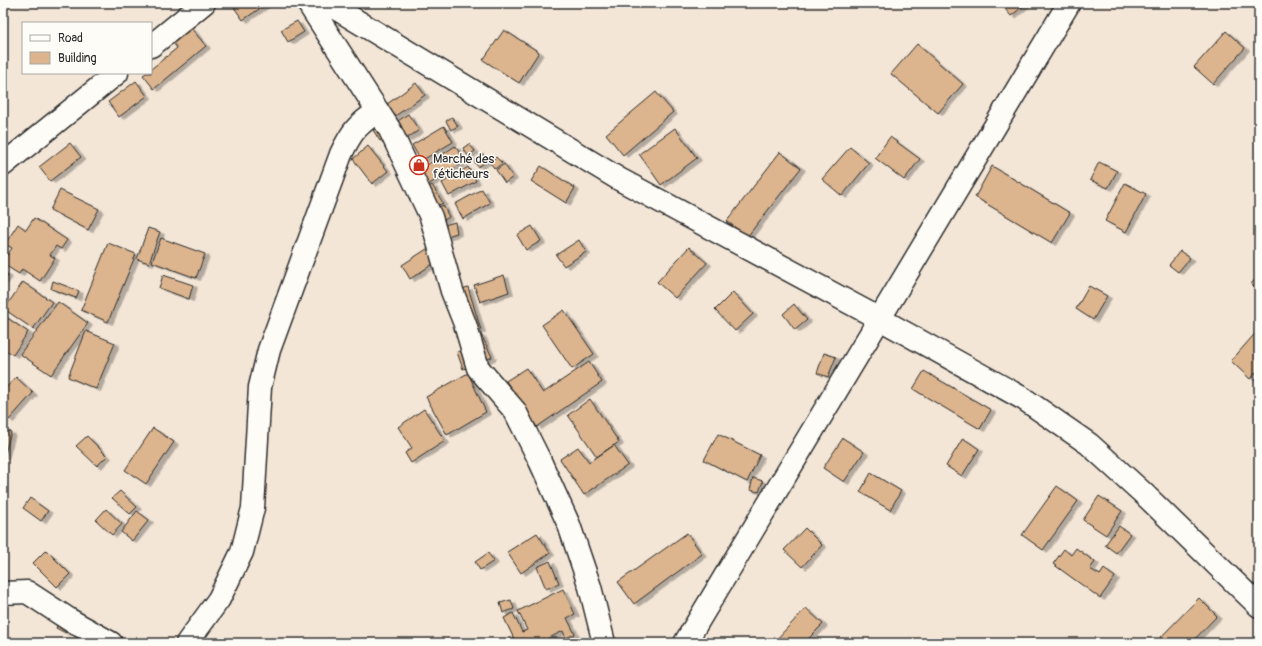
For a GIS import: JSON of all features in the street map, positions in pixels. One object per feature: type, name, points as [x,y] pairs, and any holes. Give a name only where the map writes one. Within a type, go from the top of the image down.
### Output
[{"type":"street","points":[[152,45],[204,3]]},
{"type":"street","points":[[308,3],[390,130],[431,217],[452,291],[465,324],[478,368],[515,411],[540,461],[569,525],[590,587],[604,643]]},
{"type":"street","points":[[327,3],[619,179],[880,319],[1024,399],[1089,444],[1143,493],[1259,606]]},
{"type":"street","points":[[685,643],[1069,3]]},
{"type":"street","points":[[3,165],[116,74]]},
{"type":"street","points":[[187,643],[219,599],[242,552],[253,508],[260,387],[269,350],[341,154],[350,136],[361,122],[378,111]]},
{"type":"street","points":[[3,593],[27,592],[70,620],[111,643]]},
{"type":"building","points":[[231,3],[268,3],[243,20]]},
{"type":"building","points":[[1000,3],[1027,3],[1011,16]]},
{"type":"building","points":[[297,21],[304,32],[288,42],[281,30]]},
{"type":"building","points":[[191,28],[206,46],[154,89],[143,75],[152,74],[152,68],[177,48],[173,43]]},
{"type":"building","points":[[504,30],[539,52],[519,83],[483,60]]},
{"type":"building","points":[[1226,31],[1245,48],[1213,84],[1194,67]]},
{"type":"building","points":[[917,44],[963,84],[938,113],[891,74]]},
{"type":"building","points":[[136,81],[147,96],[119,117],[108,102]]},
{"type":"building","points":[[416,83],[425,95],[391,119],[383,107]]},
{"type":"building","points":[[656,92],[673,112],[623,155],[606,134]]},
{"type":"building","points":[[408,114],[419,130],[406,139],[395,123]]},
{"type":"building","points":[[452,117],[458,126],[451,130],[446,121]]},
{"type":"building","points":[[380,126],[387,137],[380,141],[373,130]]},
{"type":"building","points":[[444,126],[453,142],[421,161],[412,145]]},
{"type":"building","points":[[675,128],[697,158],[661,185],[639,154]]},
{"type":"building","points":[[890,137],[920,159],[904,180],[875,158]]},
{"type":"building","points":[[70,143],[81,157],[50,181],[39,167]]},
{"type":"building","points":[[469,144],[475,151],[468,156],[463,148]]},
{"type":"building","points":[[368,146],[388,171],[372,184],[353,159]]},
{"type":"building","points":[[455,146],[465,161],[428,185],[418,171]]},
{"type":"building","points":[[850,147],[869,163],[842,196],[822,179]]},
{"type":"building","points":[[780,152],[801,168],[747,237],[727,221]]},
{"type":"building","points":[[483,154],[487,161],[478,167],[474,161]]},
{"type":"building","points":[[496,157],[502,163],[495,169],[490,163]]},
{"type":"building","points":[[1099,162],[1117,171],[1108,188],[1090,180]]},
{"type":"building","points":[[504,164],[513,177],[505,183],[496,170]]},
{"type":"building","points":[[541,166],[575,188],[566,203],[531,181]]},
{"type":"building","points":[[992,166],[1070,213],[1052,243],[975,197]]},
{"type":"building","points":[[468,167],[476,181],[449,196],[442,183]]},
{"type":"building","points":[[1125,183],[1146,194],[1126,232],[1105,221]]},
{"type":"building","points":[[432,185],[443,203],[433,208],[423,190]]},
{"type":"building","points":[[482,189],[490,203],[463,219],[455,204]]},
{"type":"building","points":[[60,190],[99,209],[88,230],[50,210]]},
{"type":"building","points":[[443,205],[449,217],[438,224],[431,212]]},
{"type":"building","points":[[34,218],[67,240],[61,249],[56,246],[50,255],[55,258],[40,281],[22,269],[19,274],[3,264],[3,261],[12,248],[5,244],[18,224],[26,230]]},
{"type":"building","points":[[455,222],[457,233],[444,237],[441,226]]},
{"type":"building","points":[[532,226],[541,241],[526,250],[517,235]]},
{"type":"building","points":[[148,228],[160,232],[149,263],[137,259]]},
{"type":"building","points":[[161,238],[205,254],[196,278],[152,262]]},
{"type":"building","points":[[579,240],[586,252],[564,266],[556,255]]},
{"type":"building","points":[[108,243],[136,254],[108,322],[81,310]]},
{"type":"building","points":[[430,247],[439,260],[410,279],[402,265]]},
{"type":"building","points":[[689,247],[707,263],[675,298],[657,282]]},
{"type":"building","points":[[1180,251],[1190,258],[1178,272],[1169,265]]},
{"type":"building","points":[[3,271],[8,275],[3,282]]},
{"type":"building","points":[[163,275],[193,285],[189,299],[159,288]]},
{"type":"building","points":[[504,275],[509,292],[480,302],[474,285]]},
{"type":"building","points":[[1259,275],[1259,292],[1251,284]]},
{"type":"building","points":[[53,281],[79,291],[76,298],[51,289]]},
{"type":"building","points":[[23,282],[52,302],[33,329],[4,309]]},
{"type":"building","points":[[1089,286],[1107,296],[1093,320],[1076,309]]},
{"type":"building","points":[[468,287],[481,330],[471,334],[458,290]]},
{"type":"building","points":[[733,292],[753,314],[735,331],[715,310]]},
{"type":"building","points":[[58,302],[88,323],[51,375],[20,354]]},
{"type":"building","points":[[794,304],[807,320],[795,330],[783,314]]},
{"type":"building","points":[[564,310],[594,354],[572,369],[542,325]]},
{"type":"building","points":[[3,315],[28,332],[13,355],[3,348]]},
{"type":"building","points":[[1259,329],[1259,369],[1250,379],[1231,361]]},
{"type":"building","points":[[86,331],[115,343],[96,389],[68,377]]},
{"type":"building","points":[[481,334],[492,357],[482,362],[470,340]]},
{"type":"building","points":[[469,347],[475,365],[463,369],[457,352]]},
{"type":"building","points":[[824,353],[836,357],[828,377],[817,373]]},
{"type":"building","points":[[589,362],[602,382],[537,427],[506,381],[526,368],[543,393]]},
{"type":"building","points":[[924,371],[991,410],[980,429],[913,389]]},
{"type":"building","points":[[468,373],[486,412],[447,435],[426,397]]},
{"type":"building","points":[[16,377],[33,393],[9,420],[3,415],[3,391]]},
{"type":"building","points":[[590,399],[619,442],[597,457],[568,415]]},
{"type":"building","points":[[424,409],[445,441],[411,463],[405,453],[412,448],[398,427]]},
{"type":"building","points":[[153,428],[174,442],[146,484],[125,470]]},
{"type":"building","points":[[3,430],[11,432],[4,457],[3,456]]},
{"type":"building","points":[[718,434],[760,455],[747,482],[704,460]]},
{"type":"building","points":[[87,436],[107,456],[97,466],[76,446]]},
{"type":"building","points":[[843,438],[864,452],[844,482],[823,468]]},
{"type":"building","points":[[963,438],[979,449],[962,476],[946,466]]},
{"type":"building","points":[[614,445],[628,465],[584,495],[560,459],[578,447],[589,462]]},
{"type":"building","points":[[871,473],[901,491],[890,510],[860,492]]},
{"type":"building","points":[[753,478],[763,481],[759,492],[750,490]]},
{"type":"building","points":[[1057,486],[1078,501],[1043,550],[1022,535]]},
{"type":"building","points":[[120,491],[137,507],[130,514],[112,498]]},
{"type":"building","points":[[1099,496],[1122,511],[1106,535],[1083,520]]},
{"type":"building","points":[[30,498],[48,511],[41,521],[23,508]]},
{"type":"building","points":[[106,509],[122,524],[112,535],[96,520]]},
{"type":"building","points":[[137,511],[149,520],[132,541],[121,532]]},
{"type":"building","points":[[1119,526],[1130,534],[1116,553],[1105,545]]},
{"type":"building","points":[[805,528],[822,545],[802,567],[784,550]]},
{"type":"building","points":[[537,533],[550,553],[521,573],[507,552]]},
{"type":"building","points":[[687,533],[702,554],[634,604],[618,582]]},
{"type":"building","points":[[1076,548],[1095,562],[1090,569],[1100,575],[1104,569],[1115,577],[1100,598],[1053,564],[1064,549],[1071,555]]},
{"type":"building","points":[[46,550],[70,574],[57,587],[33,563]]},
{"type":"building","points":[[488,553],[494,561],[480,570],[475,562]]},
{"type":"building","points":[[550,561],[559,583],[546,589],[537,567]]},
{"type":"building","points":[[563,589],[575,614],[567,618],[575,634],[566,638],[563,631],[539,643],[516,643],[504,618],[513,613],[522,632],[527,630],[518,611]]},
{"type":"building","points":[[1199,598],[1217,616],[1191,643],[1163,643],[1159,639]]},
{"type":"building","points":[[511,600],[514,609],[503,613],[500,603]]},
{"type":"building","points":[[806,608],[823,624],[804,643],[773,643]]},
{"type":"building","points":[[60,620],[70,626],[66,633],[56,628]]},
{"type":"place","name":"Marché des féticheurs","points":[[419,165]]}]
